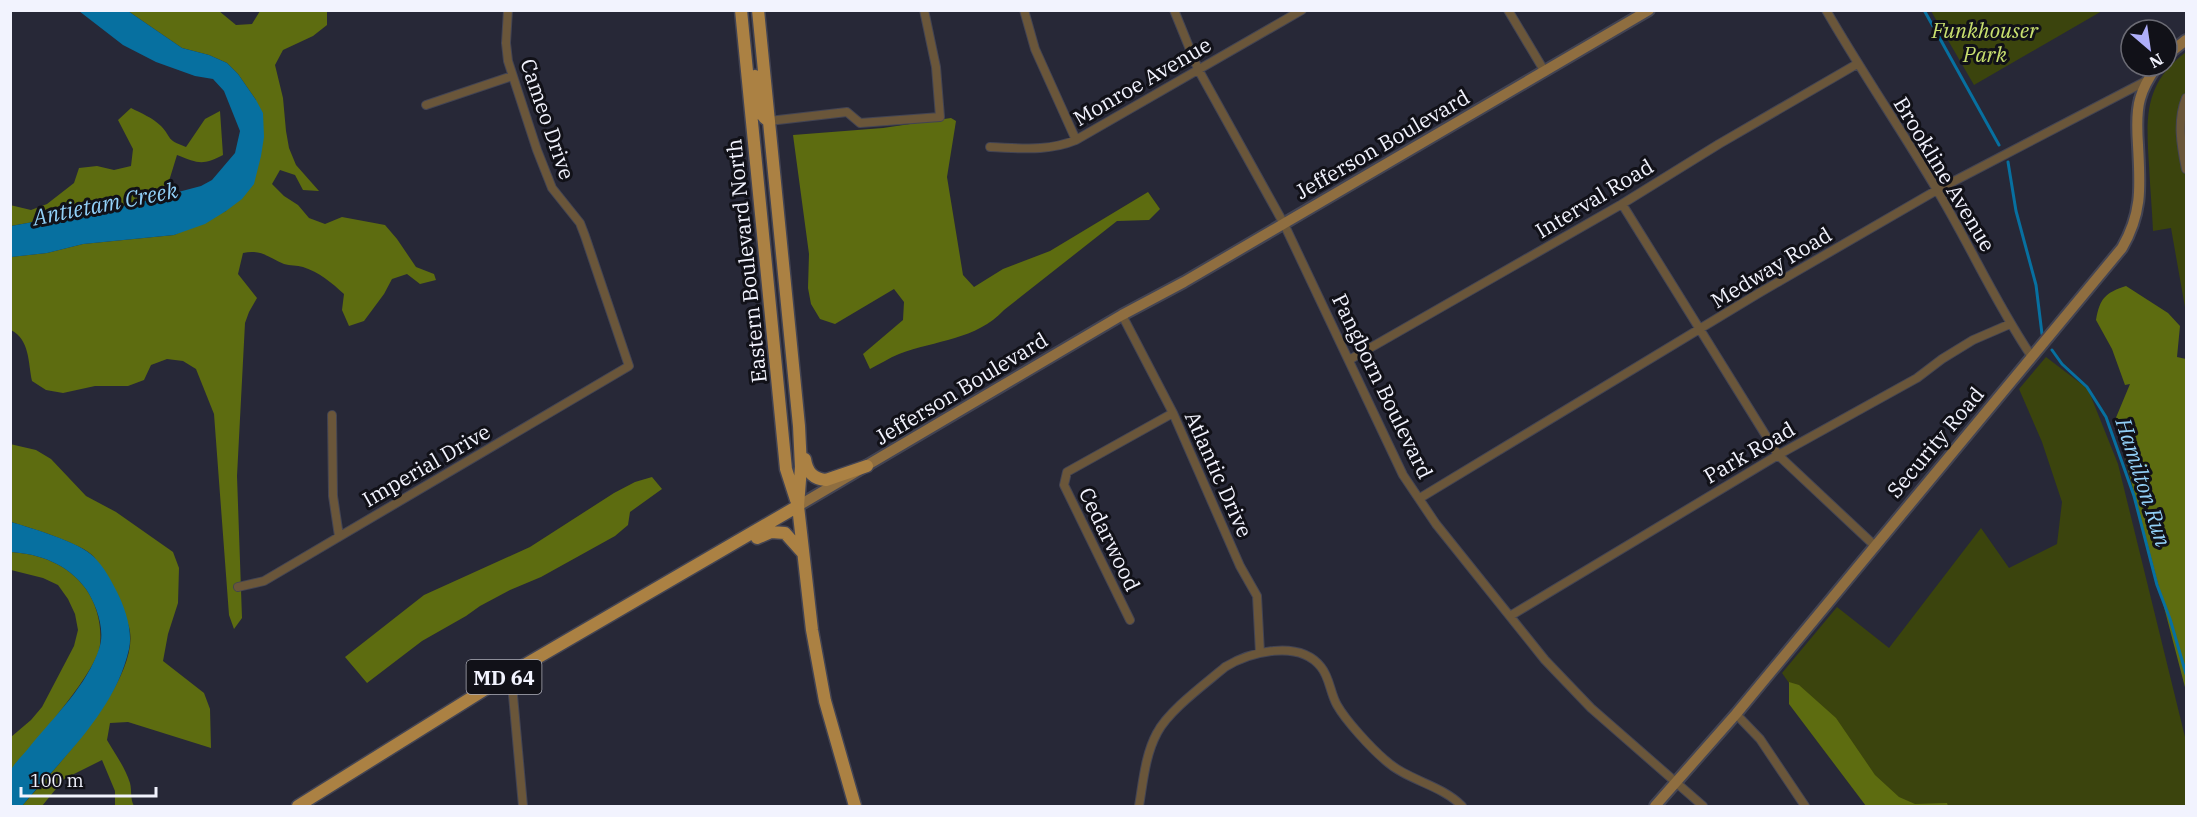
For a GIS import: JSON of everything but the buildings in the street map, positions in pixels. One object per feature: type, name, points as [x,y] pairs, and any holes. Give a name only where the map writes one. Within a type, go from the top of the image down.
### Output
[{"type":"main road","name":"Eastern Boulevard North","points":[[741,10],[786,469],[798,506]]},
{"type":"main road","points":[[752,10],[754,24],[762,44]]},
{"type":"main road","name":"Eastern Boulevard North","points":[[758,10],[799,426],[801,467],[798,506],[802,552],[812,630],[825,701],[855,807]]},
{"type":"main road","name":"Jefferson Boulevard","points":[[298,807],[511,673],[1649,10]]},
{"type":"main road","points":[[743,32],[752,48],[759,111],[763,118],[769,121]]},
{"type":"main road","name":"Security Road","points":[[1655,807],[1736,714],[1874,545],[2109,266],[2132,232],[2140,197],[2138,109],[2139,100],[2148,80]]},
{"type":"main road","points":[[799,426],[806,467],[814,477],[826,480],[867,466]]},
{"type":"main road","points":[[715,556],[771,532],[785,534],[802,552]]},
{"type":"street","name":"Cameo Drive","points":[[508,10],[506,44],[512,76],[552,188],[580,224],[585,236],[628,366]]},
{"type":"street","points":[[769,121],[847,112],[860,123],[940,117],[936,67],[924,10]]},
{"type":"street","points":[[1024,10],[1035,49],[1076,140]]},
{"type":"street","name":"Pangborn Boulevard","points":[[1174,10],[1198,69],[1284,224],[1398,467],[1436,524],[1545,660],[1591,708],[1703,807]]},
{"type":"street","name":"Monroe Avenue","points":[[990,147],[1047,149],[1060,147],[1076,140],[1302,10]]},
{"type":"street","points":[[1508,10],[1545,72]]},
{"type":"street","name":"Brookline Avenue","points":[[1826,10],[1857,64],[1937,190],[2010,324],[2032,357]]},
{"type":"street","name":"Interval Road","points":[[1349,360],[1622,204],[1719,144],[1857,64]]},
{"type":"street","points":[[426,105],[512,76]]},
{"type":"street","name":"Medway Road","points":[[1420,498],[1769,287],[1937,190],[2148,80]]},
{"type":"street","points":[[2187,98],[2182,112],[2180,130],[2187,169]]},
{"type":"street","points":[[1622,204],[1778,455],[1874,545]]},
{"type":"street","name":"Atlantic Drive","points":[[1122,315],[1173,413],[1240,566],[1257,596],[1260,653]]},
{"type":"street","name":"Park Road","points":[[1509,616],[1778,455],[1917,378],[1973,340],[2010,324]]},
{"type":"street","name":"Imperial Drive","points":[[238,587],[264,581],[628,366]]},
{"type":"street","name":"Cedarwood","points":[[1130,620],[1064,485],[1067,472],[1173,413]]},
{"type":"street","points":[[332,415],[333,496],[339,536]]},
{"type":"street","points":[[1138,807],[1152,745],[1161,726],[1225,667],[1244,657],[1260,653],[1293,651],[1317,662],[1323,670],[1338,708],[1385,760],[1410,777],[1443,791],[1462,807]]},
{"type":"street","points":[[511,673],[523,807]]},
{"type":"street","points":[[1736,714],[1760,739],[1804,807]]},
{"type":"green space","points":[[128,11],[219,11],[236,25],[252,24],[260,11],[327,11],[327,25],[313,36],[283,50],[275,65],[283,98],[289,148],[296,165],[319,191],[303,190],[295,175],[280,170],[272,184],[298,205],[309,218],[325,224],[342,217],[385,225],[416,267],[434,274],[436,280],[420,284],[407,274],[392,279],[364,321],[349,326],[342,310],[344,294],[325,278],[309,269],[284,264],[260,253],[243,253],[238,274],[257,298],[245,323],[237,476],[242,618],[234,629],[229,615],[214,414],[196,369],[183,361],[167,359],[151,365],[144,380],[128,386],[95,386],[63,393],[46,390],[32,381],[25,346],[17,334],[11,330],[10,257],[47,253],[83,244],[174,235],[226,211],[256,100],[238,74],[227,63],[209,55],[182,48]]},
{"type":"green space","name":"Funkhouser Park","points":[[1931,11],[2102,11],[1974,85]]},
{"type":"green space","points":[[2186,52],[2186,313],[2171,228],[2153,231],[2148,148],[2148,116],[2155,89],[2161,78],[2179,78],[2179,58]]},
{"type":"green space","points":[[131,108],[147,116],[161,126],[172,140],[186,147],[205,119],[220,111],[223,155],[210,161],[200,162],[177,155],[165,194],[133,204],[11,226],[10,205],[31,210],[47,204],[74,183],[79,168],[97,166],[114,170],[131,166],[133,149],[118,120]]},
{"type":"green space","points":[[951,118],[956,121],[947,177],[963,275],[974,287],[1003,269],[1050,251],[1148,192],[1160,209],[1149,220],[1117,221],[981,328],[899,354],[870,369],[863,354],[903,320],[904,302],[894,289],[835,324],[820,319],[811,304],[808,288],[809,254],[793,135],[883,128]]},
{"type":"green space","points":[[2126,286],[2168,313],[2180,326],[2177,357],[2186,359],[2186,691],[2115,420],[2130,384],[2125,385],[2112,349],[2096,320],[2099,306],[2105,297]]},
{"type":"green space","points":[[2046,357],[2088,389],[2118,464],[2186,741],[2186,806],[1875,806],[1782,673],[1837,607],[1889,648],[1981,528],[2009,568],[2057,544],[2062,502],[2042,442],[2019,389]]},
{"type":"green space","points":[[10,444],[36,450],[51,459],[86,496],[116,512],[173,552],[179,568],[178,603],[168,634],[163,661],[204,693],[210,709],[211,748],[128,722],[110,723],[107,740],[128,777],[134,806],[115,806],[115,791],[102,760],[64,779],[42,806],[22,806],[92,722],[123,671],[130,648],[128,623],[94,557],[68,542],[11,522]]},
{"type":"green space","points":[[652,477],[662,489],[630,512],[628,525],[615,536],[541,577],[480,606],[422,641],[367,683],[345,657],[424,595],[530,547],[614,493],[635,482]]},
{"type":"green space","points":[[11,552],[32,555],[53,562],[79,580],[96,608],[100,645],[88,673],[76,691],[11,771],[11,737],[42,707],[74,646],[78,630],[75,614],[58,585],[43,578],[11,570]]},
{"type":"green space","points":[[1789,682],[1799,685],[1836,718],[1875,775],[1899,797],[1915,804],[1947,803],[1948,806],[1866,806],[1789,704]]},
{"type":"water","name":"Antietam Creek","points":[[79,11],[128,11],[182,48],[209,55],[227,63],[238,74],[263,113],[264,137],[254,184],[242,199],[226,211],[205,224],[174,235],[83,244],[47,253],[11,257],[11,226],[133,204],[201,186],[212,180],[235,153],[240,131],[224,91],[213,79],[195,76],[156,62],[123,45]]},
{"type":"water","points":[[11,522],[67,541],[94,557],[107,574],[120,598],[128,620],[130,635],[129,649],[122,672],[112,694],[85,734],[22,806],[11,806],[9,783],[11,770],[79,688],[99,649],[101,626],[86,589],[71,573],[43,558],[11,552]]},
{"type":"waterway","name":"Hamilton Run","points":[[1924,10],[1999,145]]},
{"type":"waterway","name":"Hamilton Run","points":[[2008,162],[2016,211],[2036,285],[2042,334]]},
{"type":"waterway","name":"Hamilton Run","points":[[2052,350],[2062,364],[2087,387],[2106,417],[2134,496],[2157,585],[2170,619],[2186,674]]}]
